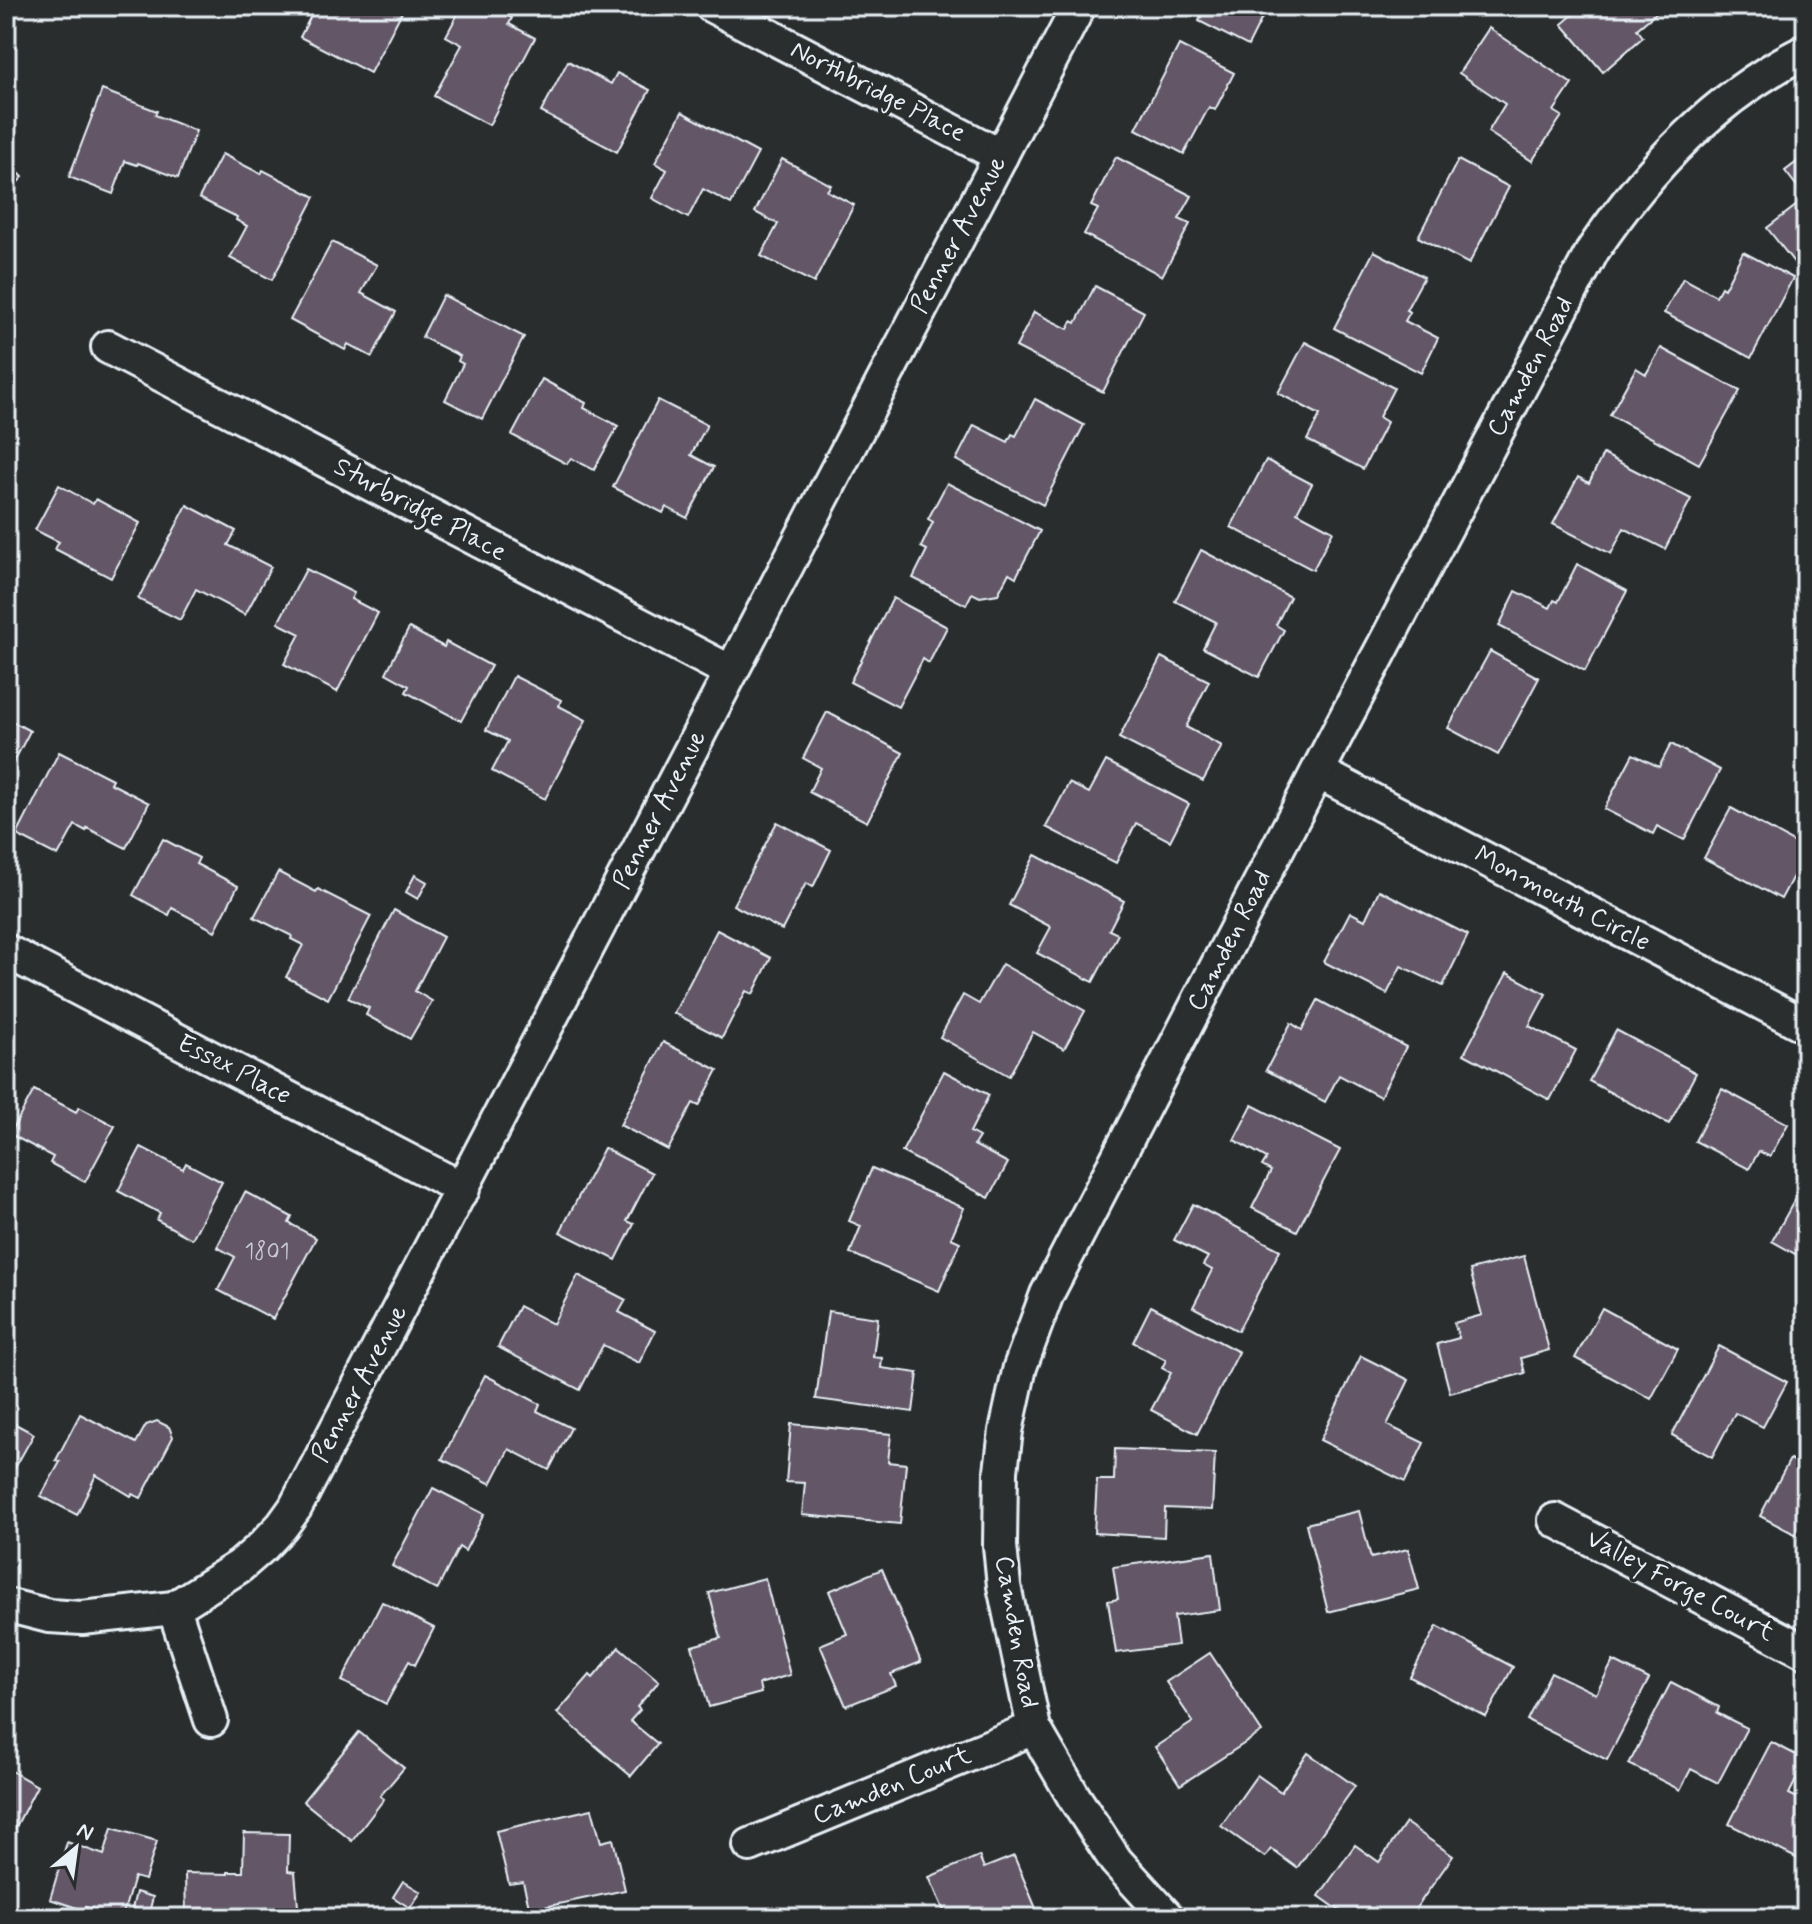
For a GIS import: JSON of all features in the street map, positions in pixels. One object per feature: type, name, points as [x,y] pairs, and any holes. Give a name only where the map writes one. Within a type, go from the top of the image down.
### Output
[{"type":"street","name":"Northbridge Place","points":[[712,6],[1001,156]]},
{"type":"street","name":"Penner Avenue","points":[[174,1608],[240,1566],[282,1526],[295,1508],[1079,6]]},
{"type":"street","name":"Camden Road","points":[[1168,1918],[1116,1861],[1034,1728],[1004,1586],[1000,1546],[1001,1471],[1020,1367],[1047,1294],[1593,250],[1644,180],[1673,148],[1707,117],[1758,79],[1806,51]]},
{"type":"street","name":"Sturbridge Place","points":[[108,347],[731,672]]},
{"type":"street","name":"Monmouth Circle","points":[[1318,772],[1806,1026]]},
{"type":"street","name":"Essex Place","points":[[6,951],[463,1189]]},
{"type":"street","name":"Valley Forge Court","points":[[1555,1520],[1806,1652]]},
{"type":"street","points":[[6,1605],[49,1616],[82,1618],[174,1608],[211,1720]]},
{"type":"street","name":"Camden Court","points":[[750,1845],[1034,1728]]},
{"type":"building","points":[[316,6],[405,6],[370,73],[300,37]]},
{"type":"building","points":[[462,6],[490,6],[512,18],[509,24],[535,38],[489,125],[434,96],[462,45],[446,36]]},
{"type":"building","points":[[1206,6],[1268,6],[1248,46],[1199,21]]},
{"type":"building","points":[[1583,6],[1662,8],[1637,29],[1643,37],[1603,72],[1562,24]]},
{"type":"building","points":[[1489,28],[1572,84],[1554,111],[1562,116],[1532,161],[1488,132],[1505,104],[1459,73]]},
{"type":"building","points":[[1179,45],[1234,73],[1215,110],[1209,107],[1184,154],[1136,129]]},
{"type":"building","points":[[568,61],[611,84],[617,73],[650,90],[617,152],[541,112]]},
{"type":"building","points":[[102,90],[157,111],[155,115],[196,131],[178,178],[125,161],[113,194],[69,177]]},
{"type":"building","points":[[682,112],[758,153],[731,204],[703,189],[688,218],[652,198],[667,170],[655,163]]},
{"type":"building","points":[[222,154],[261,174],[263,170],[315,197],[272,280],[230,258],[247,226],[236,220],[237,217],[199,198]]},
{"type":"building","points":[[1806,155],[1806,198],[1785,171]]},
{"type":"building","points":[[1116,157],[1192,196],[1179,219],[1190,224],[1162,276],[1084,234],[1098,209],[1091,206]]},
{"type":"building","points":[[782,159],[831,185],[827,191],[854,205],[814,283],[761,256],[778,224],[755,212]]},
{"type":"building","points":[[1458,160],[1509,187],[1469,264],[1418,237]]},
{"type":"building","points":[[6,161],[23,177],[6,194]]},
{"type":"building","points":[[1806,198],[1806,273],[1804,275],[1767,228]]},
{"type":"building","points":[[332,242],[377,265],[361,293],[396,312],[372,357],[348,344],[345,350],[290,320]]},
{"type":"building","points":[[1374,251],[1424,277],[1406,310],[1410,312],[1405,321],[1438,338],[1421,373],[1334,328]]},
{"type":"building","points":[[1743,252],[1793,278],[1751,358],[1664,313],[1683,278],[1716,296],[1721,287],[1724,289]]},
{"type":"building","points":[[1095,286],[1144,312],[1103,392],[1016,347],[1034,312],[1068,329],[1072,321],[1076,323]]},
{"type":"building","points":[[443,295],[524,337],[482,419],[445,400],[463,364],[458,361],[460,356],[422,337]]},
{"type":"building","points":[[1305,342],[1394,388],[1379,417],[1387,422],[1363,469],[1307,440],[1320,415],[1278,393]]},
{"type":"building","points":[[1661,348],[1740,391],[1699,464],[1610,415],[1636,368],[1646,374]]},
{"type":"building","points":[[542,379],[586,403],[584,408],[618,426],[594,470],[571,458],[567,464],[512,435]]},
{"type":"building","points":[[1035,399],[1084,425],[1043,505],[956,460],[974,425],[1008,442],[1012,434],[1016,436]]},
{"type":"building","points":[[658,400],[707,425],[691,455],[714,467],[687,518],[666,507],[663,513],[613,487]]},
{"type":"building","points":[[1603,454],[1691,499],[1665,549],[1624,528],[1611,554],[1553,524],[1578,477],[1589,483]]},
{"type":"building","points":[[1266,460],[1312,484],[1297,512],[1333,531],[1313,570],[1231,527]]},
{"type":"building","points":[[947,483],[1040,531],[1016,577],[1009,573],[998,594],[980,597],[972,593],[966,605],[913,578],[927,550],[921,547],[933,522],[928,519]]},
{"type":"building","points":[[59,485],[93,504],[96,499],[140,523],[111,578],[55,549],[59,542],[35,530]]},
{"type":"building","points":[[187,505],[236,531],[228,545],[271,567],[245,615],[196,589],[180,620],[138,599]]},
{"type":"building","points":[[1201,550],[1290,597],[1276,625],[1284,630],[1259,677],[1203,648],[1216,622],[1175,601]]},
{"type":"building","points":[[1577,564],[1627,591],[1585,671],[1499,626],[1516,591],[1550,608],[1554,600],[1558,602]]},
{"type":"building","points":[[306,569],[354,593],[351,599],[378,613],[337,692],[284,664],[300,634],[278,623]]},
{"type":"building","points":[[893,598],[947,627],[929,663],[923,659],[898,707],[850,682]]},
{"type":"building","points":[[409,628],[444,647],[446,642],[491,666],[461,721],[406,692],[409,686],[386,673]]},
{"type":"building","points":[[1490,651],[1539,678],[1498,755],[1448,728]]},
{"type":"building","points":[[1161,657],[1209,681],[1186,727],[1222,746],[1203,781],[1119,738]]},
{"type":"building","points":[[514,676],[561,700],[559,706],[586,720],[545,799],[492,771],[508,741],[486,730]]},
{"type":"building","points":[[827,712],[903,753],[867,822],[809,792],[821,768],[803,758]]},
{"type":"building","points":[[6,718],[30,731],[7,775],[6,775]]},
{"type":"building","points":[[1671,744],[1720,770],[1684,840],[1657,826],[1653,834],[1604,809],[1633,754],[1659,767]]},
{"type":"building","points":[[59,752],[112,779],[110,783],[149,803],[126,848],[75,825],[58,856],[17,835]]},
{"type":"building","points":[[1106,761],[1189,804],[1170,841],[1136,823],[1116,863],[1046,827],[1069,783],[1089,793]]},
{"type":"building","points":[[1731,808],[1806,849],[1781,899],[1704,858]]},
{"type":"building","points":[[777,822],[831,850],[813,887],[806,883],[782,930],[733,905]]},
{"type":"building","points":[[163,839],[199,858],[196,864],[238,886],[215,931],[172,908],[169,915],[133,895]]},
{"type":"building","points":[[1035,855],[1124,901],[1109,930],[1118,934],[1093,982],[1037,953],[1051,927],[1009,905]]},
{"type":"building","points":[[278,872],[371,916],[328,999],[286,977],[303,945],[254,917]]},
{"type":"building","points":[[415,875],[427,882],[418,899],[406,892]]},
{"type":"building","points":[[1379,890],[1468,935],[1443,986],[1401,966],[1387,994],[1324,962],[1350,912],[1365,920]]},
{"type":"building","points":[[394,910],[443,937],[415,991],[432,1001],[410,1039],[366,1015],[369,1008],[348,998]]},
{"type":"building","points":[[717,930],[771,958],[753,994],[746,991],[722,1038],[674,1013]]},
{"type":"building","points":[[1002,964],[1085,1011],[1064,1049],[1033,1032],[1009,1076],[940,1037],[963,995],[979,1004]]},
{"type":"building","points":[[1507,973],[1546,994],[1529,1026],[1576,1050],[1550,1100],[1464,1054]]},
{"type":"building","points":[[1318,1000],[1406,1047],[1380,1097],[1339,1075],[1325,1102],[1266,1070],[1291,1023],[1302,1030]]},
{"type":"building","points":[[1616,1030],[1696,1073],[1669,1124],[1589,1081]]},
{"type":"building","points":[[663,1042],[718,1070],[699,1106],[693,1103],[668,1150],[620,1125]]},
{"type":"building","points":[[944,1071],[989,1095],[970,1132],[979,1137],[974,1145],[1008,1163],[989,1198],[902,1152]]},
{"type":"building","points":[[1722,1089],[1788,1124],[1770,1157],[1759,1151],[1749,1169],[1695,1141]]},
{"type":"building","points":[[34,1090],[76,1112],[79,1107],[115,1126],[85,1182],[50,1163],[53,1157],[10,1134]]},
{"type":"building","points":[[1252,1105],[1340,1150],[1297,1231],[1252,1208],[1271,1171],[1262,1166],[1267,1158],[1234,1140]]},
{"type":"building","points":[[141,1147],[183,1169],[186,1163],[222,1182],[192,1239],[157,1220],[160,1213],[118,1191]]},
{"type":"building","points":[[604,1148],[652,1173],[627,1221],[634,1224],[616,1260],[560,1232]]},
{"type":"building","points":[[872,1168],[964,1208],[951,1238],[960,1242],[939,1291],[850,1253],[861,1226],[849,1221]]},
{"type":"building","points":[[245,1192],[292,1217],[289,1223],[316,1238],[273,1319],[218,1290],[235,1257],[217,1247]]},
{"type":"building","points":[[1799,1192],[1806,1196],[1806,1260],[1772,1241]]},
{"type":"building","points":[[1193,1204],[1280,1250],[1238,1331],[1193,1307],[1212,1270],[1203,1265],[1208,1257],[1174,1240]]},
{"type":"building","points":[[1524,1256],[1549,1350],[1521,1358],[1525,1373],[1450,1393],[1437,1344],[1459,1338],[1454,1323],[1482,1315],[1470,1270]]},
{"type":"building","points":[[578,1275],[626,1300],[619,1312],[655,1331],[639,1363],[603,1345],[580,1390],[498,1347],[519,1306],[553,1324]]},
{"type":"building","points":[[1151,1306],[1239,1352],[1197,1434],[1151,1410],[1171,1373],[1162,1368],[1166,1360],[1133,1342]]},
{"type":"building","points":[[1602,1308],[1678,1349],[1651,1399],[1575,1358]]},
{"type":"building","points":[[828,1311],[878,1318],[873,1357],[882,1358],[881,1368],[918,1373],[913,1412],[816,1399]]},
{"type":"building","points":[[1719,1346],[1787,1382],[1763,1427],[1735,1413],[1712,1457],[1672,1435]]},
{"type":"building","points":[[1361,1356],[1409,1380],[1387,1425],[1424,1443],[1405,1482],[1320,1440]]},
{"type":"building","points":[[485,1375],[540,1404],[537,1411],[571,1428],[549,1470],[509,1449],[491,1484],[442,1459]]},
{"type":"building","points":[[80,1414],[136,1443],[146,1425],[157,1421],[169,1427],[173,1437],[141,1498],[131,1496],[96,1475],[77,1515],[41,1496],[60,1462],[56,1460]]},
{"type":"building","points":[[6,1419],[34,1434],[6,1484]]},
{"type":"building","points":[[791,1424],[891,1434],[888,1462],[906,1464],[900,1524],[802,1515],[805,1483],[786,1482]]},
{"type":"building","points":[[1115,1449],[1215,1453],[1212,1510],[1165,1508],[1164,1537],[1094,1533],[1097,1480],[1114,1480]]},
{"type":"building","points":[[1790,1459],[1806,1467],[1806,1540],[1760,1516]]},
{"type":"building","points":[[433,1488],[484,1514],[465,1551],[459,1547],[437,1590],[392,1566]]},
{"type":"building","points":[[1359,1511],[1371,1558],[1408,1549],[1419,1589],[1328,1612],[1306,1524]]},
{"type":"building","points":[[1213,1553],[1220,1610],[1174,1616],[1178,1645],[1116,1653],[1108,1601],[1118,1599],[1113,1567]]},
{"type":"building","points":[[882,1569],[921,1662],[891,1674],[896,1686],[846,1706],[820,1645],[847,1634],[829,1591]]},
{"type":"building","points":[[765,1578],[790,1675],[759,1684],[761,1693],[709,1707],[692,1646],[721,1638],[709,1593]]},
{"type":"building","points":[[382,1602],[434,1628],[415,1665],[409,1661],[386,1704],[342,1681]]},
{"type":"building","points":[[1437,1626],[1513,1667],[1486,1717],[1410,1677]]},
{"type":"building","points":[[619,1647],[659,1681],[637,1707],[640,1710],[630,1721],[658,1744],[631,1776],[557,1713]]},
{"type":"building","points":[[1210,1653],[1262,1732],[1180,1785],[1155,1747],[1193,1722],[1166,1682]]},
{"type":"building","points":[[1613,1661],[1649,1679],[1607,1760],[1527,1720],[1551,1672],[1596,1694]]},
{"type":"building","points":[[1671,1682],[1719,1707],[1717,1713],[1747,1728],[1718,1783],[1691,1769],[1680,1790],[1629,1764]]},
{"type":"building","points":[[359,1732],[404,1768],[380,1796],[384,1799],[352,1841],[303,1801]]},
{"type":"building","points":[[1771,1742],[1806,1760],[1789,1794],[1806,1802],[1806,1863],[1729,1824]]},
{"type":"building","points":[[1308,1753],[1355,1786],[1297,1868],[1271,1849],[1265,1857],[1221,1826],[1257,1775],[1281,1792]]},
{"type":"building","points":[[6,1768],[37,1786],[6,1846]]},
{"type":"building","points":[[592,1809],[601,1842],[613,1839],[625,1890],[530,1910],[523,1882],[509,1884],[496,1831]]},
{"type":"building","points":[[1406,1823],[1453,1856],[1409,1918],[1350,1918],[1319,1896],[1355,1845],[1379,1862]]},
{"type":"building","points":[[112,1828],[157,1841],[145,1880],[134,1877],[122,1918],[86,1907],[86,1911],[50,1899],[67,1842],[104,1855]]},
{"type":"building","points":[[244,1833],[289,1834],[288,1871],[295,1872],[299,1918],[186,1918],[185,1873],[243,1872]]},
{"type":"building","points":[[979,1856],[984,1868],[1014,1856],[1040,1918],[947,1918],[929,1877]]},
{"type":"building","points":[[403,1881],[421,1892],[410,1908],[393,1897]]},
{"type":"building","points":[[136,1892],[153,1897],[149,1913],[132,1909]]}]
